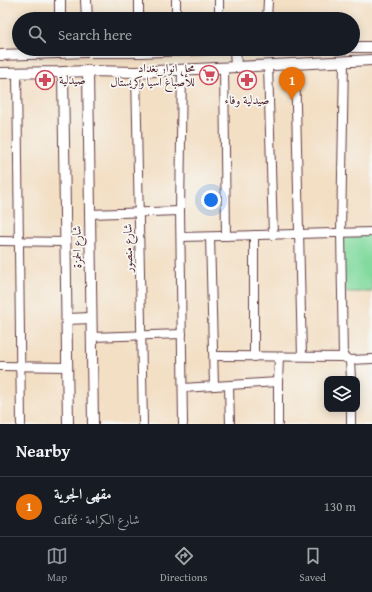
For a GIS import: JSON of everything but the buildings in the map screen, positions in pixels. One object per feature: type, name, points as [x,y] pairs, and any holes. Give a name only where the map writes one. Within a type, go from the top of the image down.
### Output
[{"type":"street","points":[[60,0],[60,12]]},
{"type":"street","points":[[86,0],[87,12]]},
{"type":"street","points":[[139,0],[139,12]]},
{"type":"street","points":[[176,0],[176,12]]},
{"type":"street","points":[[219,0],[219,12]]},
{"type":"street","points":[[267,12],[268,0]]},
{"type":"street","points":[[360,47],[372,47]]},
{"type":"street","points":[[0,55],[12,54]]},
{"type":"street","points":[[235,56],[236,67]]},
{"type":"street","points":[[0,73],[88,71],[136,72],[372,60]]},
{"type":"street","points":[[344,61],[341,232],[347,358],[350,376]]},
{"type":"street","points":[[295,64],[302,356]]},
{"type":"street","points":[[268,65],[272,235]]},
{"type":"street","points":[[224,67],[226,236]]},
{"type":"street","points":[[182,69],[180,210],[183,424]]},
{"type":"street","name":"شارع الحمزة","points":[[88,71],[93,424]]},
{"type":"street","points":[[17,72],[21,424]]},
{"type":"street","name":"شارع الحمزة","points":[[63,72],[68,424]]},
{"type":"street","name":"شارع منصور","points":[[136,72],[144,424]]},
{"type":"street","points":[[90,214],[180,210]]},
{"type":"street","points":[[181,237],[372,232]]},
{"type":"street","points":[[254,235],[254,356]]},
{"type":"street","points":[[210,237],[214,386]]},
{"type":"street","points":[[0,241],[66,242]]},
{"type":"street","points":[[67,319],[91,318]]},
{"type":"street","points":[[91,337],[182,334]]},
{"type":"street","points":[[214,356],[302,356],[372,359]]},
{"type":"street","points":[[278,424],[279,356]]},
{"type":"street","points":[[0,366],[68,367]]},
{"type":"street","points":[[182,388],[278,382]]},
{"type":"street","points":[[229,386],[230,424]]},
{"type":"street","points":[[351,412],[351,424]]},
{"type":"green space","points":[[341,232],[372,232],[372,292],[342,292]]},
{"type":"place","name":"محل انوار بغداد للأصباغ آسيا وكريستال","points":[[209,75]]},
{"type":"place","name":"صيدلية","points":[[45,80]]},
{"type":"place","name":"صيدلية وفاء","points":[[247,80]]},
{"type":"place","name":"مقهى الجوية","points":[[292,100]]}]
